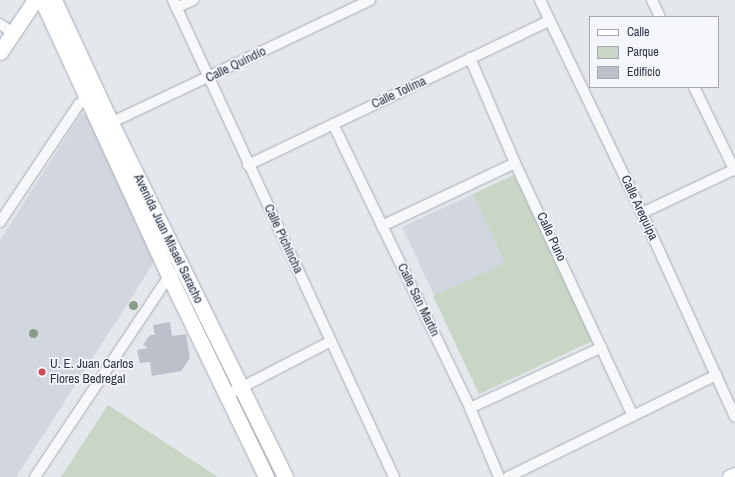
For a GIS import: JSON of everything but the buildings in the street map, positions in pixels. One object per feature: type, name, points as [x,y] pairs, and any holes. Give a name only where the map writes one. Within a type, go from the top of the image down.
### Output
[{"type":"street","points":[[0,52],[35,0]]},
{"type":"street","name":"Avenida Juan Misael Saracho","points":[[42,0],[92,95]]},
{"type":"street","name":"Avenida Juan Misael Saracho","points":[[54,0],[92,95],[169,276],[266,477]]},
{"type":"street","points":[[174,4],[193,0]]},
{"type":"street","name":"Calle Quindío","points":[[106,126],[370,0]]},
{"type":"street","name":"Calle Arequipa","points":[[540,0],[642,213],[735,417]]},
{"type":"street","points":[[652,0],[660,16]]},
{"type":"street","name":"Calle Pichincha","points":[[174,4],[394,477]]},
{"type":"street","name":"Calle Tolima","points":[[248,165],[550,21]]},
{"type":"street","points":[[0,24],[13,33]]},
{"type":"street","name":"Calle Puno","points":[[470,58],[515,162],[633,416]]},
{"type":"street","points":[[642,213],[735,170],[694,88]]},
{"type":"street","points":[[0,222],[79,104],[92,95]]},
{"type":"street","name":"Calle San Martín","points":[[333,124],[470,408],[499,477]]},
{"type":"street","name":"Avenida Juan Misael Saracho","points":[[106,126],[183,269],[285,477]]},
{"type":"street","points":[[382,226],[515,162]]},
{"type":"street","points":[[35,477],[169,276],[183,269]]},
{"type":"street","points":[[226,395],[330,341]]},
{"type":"street","points":[[470,408],[602,347]]},
{"type":"street","points":[[508,477],[716,375]]},
{"type":"street","points":[[730,477],[735,475]]},
{"type":"shaded area","name":"U. E. Juan Carlos Flores Bedregal","points":[[81,114],[89,114],[154,259],[151,267],[16,477],[0,477],[0,240]]},
{"type":"shaded area","points":[[473,194],[505,263],[434,296],[402,227]]},
{"type":"green space","points":[[514,175],[592,341],[479,394],[433,296],[505,263],[473,194]]},
{"type":"green space","points":[[108,405],[218,477],[61,477]]},
{"type":"place","name":"U. E. Juan Carlos Flores Bedregal","points":[[42,372]]}]
